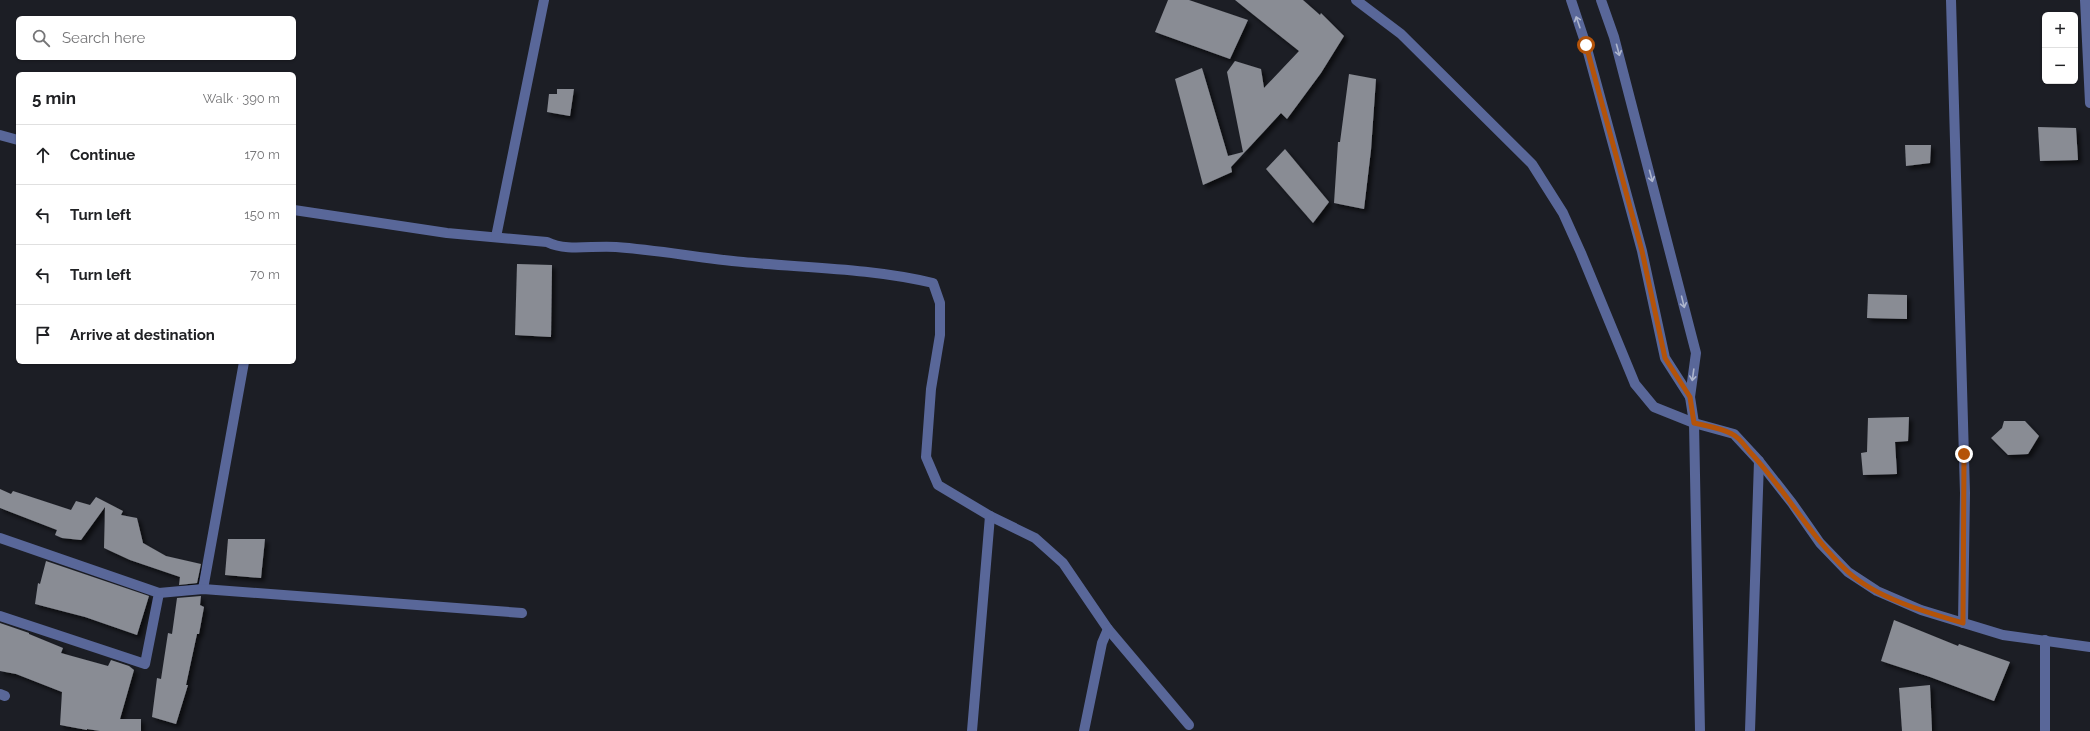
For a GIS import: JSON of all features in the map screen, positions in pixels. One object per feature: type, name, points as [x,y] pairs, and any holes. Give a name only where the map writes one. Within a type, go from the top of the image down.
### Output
[{"type":"street","points":[[496,237],[544,0]]},
{"type":"street","points":[[1356,0],[1401,34],[1532,164],[1569,226],[1635,384],[1654,407],[1694,423],[1734,434],[1759,461],[1792,503],[1820,543],[1848,572],[1877,591],[1922,610],[2003,635],[2090,647]]},
{"type":"street","points":[[1571,0],[1586,45],[1640,244],[1665,358],[1690,397]]},
{"type":"street","points":[[1601,0],[1614,37],[1696,353],[1690,397],[1694,423],[1700,731]]},
{"type":"street","points":[[1951,0],[1965,494],[1963,623]]},
{"type":"street","points":[[2086,0],[2090,103]]},
{"type":"street","points":[[0,135],[16,139]]},
{"type":"street","points":[[296,210],[447,233],[547,242],[557,247],[615,247],[744,262],[814,266],[903,276],[932,283],[940,303],[940,335],[931,389],[926,457],[938,485],[990,516],[1035,538],[1063,563],[1108,629],[1189,725]]},
{"type":"street","points":[[203,589],[244,364]]},
{"type":"street","points":[[1750,731],[1759,461]]},
{"type":"street","points":[[972,731],[990,516]]},
{"type":"street","points":[[0,538],[158,593],[203,589],[522,613]]},
{"type":"street","points":[[0,616],[145,664],[158,593]]},
{"type":"street","points":[[1084,731],[1102,643],[1108,629]]},
{"type":"street","points":[[2045,640],[2045,731]]},
{"type":"building","points":[[1168,0],[1189,0],[1248,20],[1230,59],[1155,32]]},
{"type":"building","points":[[1235,0],[1303,0],[1320,15],[1321,13],[1344,36],[1321,73],[1287,119],[1281,113],[1231,167],[1232,172],[1203,185],[1175,79],[1202,68],[1228,156],[1243,152],[1227,72],[1235,61],[1261,69],[1264,88],[1299,51]]},
{"type":"building","points":[[1349,74],[1376,79],[1371,150],[1364,209],[1334,203],[1338,142],[1340,142]]},
{"type":"building","points":[[557,89],[574,89],[570,116],[547,112],[549,94],[557,94]]},
{"type":"building","points":[[2038,127],[2076,128],[2078,160],[2040,161]]},
{"type":"building","points":[[1905,145],[1931,145],[1930,163],[1906,166]]},
{"type":"building","points":[[1285,149],[1329,202],[1313,223],[1266,169]]},
{"type":"building","points":[[517,264],[552,265],[551,337],[515,335]]},
{"type":"building","points":[[1868,294],[1907,295],[1907,319],[1867,318]]},
{"type":"building","points":[[1909,417],[1908,441],[1895,442],[1897,474],[1863,475],[1861,453],[1867,452],[1868,418]]},
{"type":"building","points":[[2004,421],[2025,421],[2039,436],[2028,454],[2008,455],[1991,438],[2002,428]]},
{"type":"building","points":[[0,489],[11,494],[13,491],[71,510],[76,501],[90,505],[96,497],[123,511],[121,515],[137,518],[143,543],[166,556],[201,564],[197,583],[179,585],[180,577],[130,560],[104,548],[105,507],[81,540],[62,538],[55,535],[57,530],[0,508]]},
{"type":"building","points":[[228,539],[265,539],[261,578],[225,575]]},
{"type":"building","points":[[46,561],[149,596],[137,635],[85,617],[35,604],[38,583],[40,584]]},
{"type":"building","points":[[201,596],[200,605],[204,607],[199,634],[197,634],[186,685],[188,685],[176,724],[152,717],[157,678],[161,679],[168,633],[172,634],[177,598]]},
{"type":"building","points":[[1894,620],[1958,646],[1959,644],[2010,662],[1994,701],[1930,677],[1881,661]]},
{"type":"building","points":[[0,623],[29,633],[63,648],[61,653],[108,666],[111,660],[129,666],[134,670],[120,719],[141,719],[141,731],[100,731],[60,725],[62,692],[16,674],[0,671]]},
{"type":"building","points":[[1930,685],[1932,731],[1902,731],[1899,688]]},
{"type":"route","points":[[1586,45],[1642,251],[1665,358],[1690,397],[1694,423],[1734,434],[1759,461],[1792,503],[1820,543],[1848,572],[1877,591],[1922,610],[1963,623],[1965,494],[1964,454]]}]
